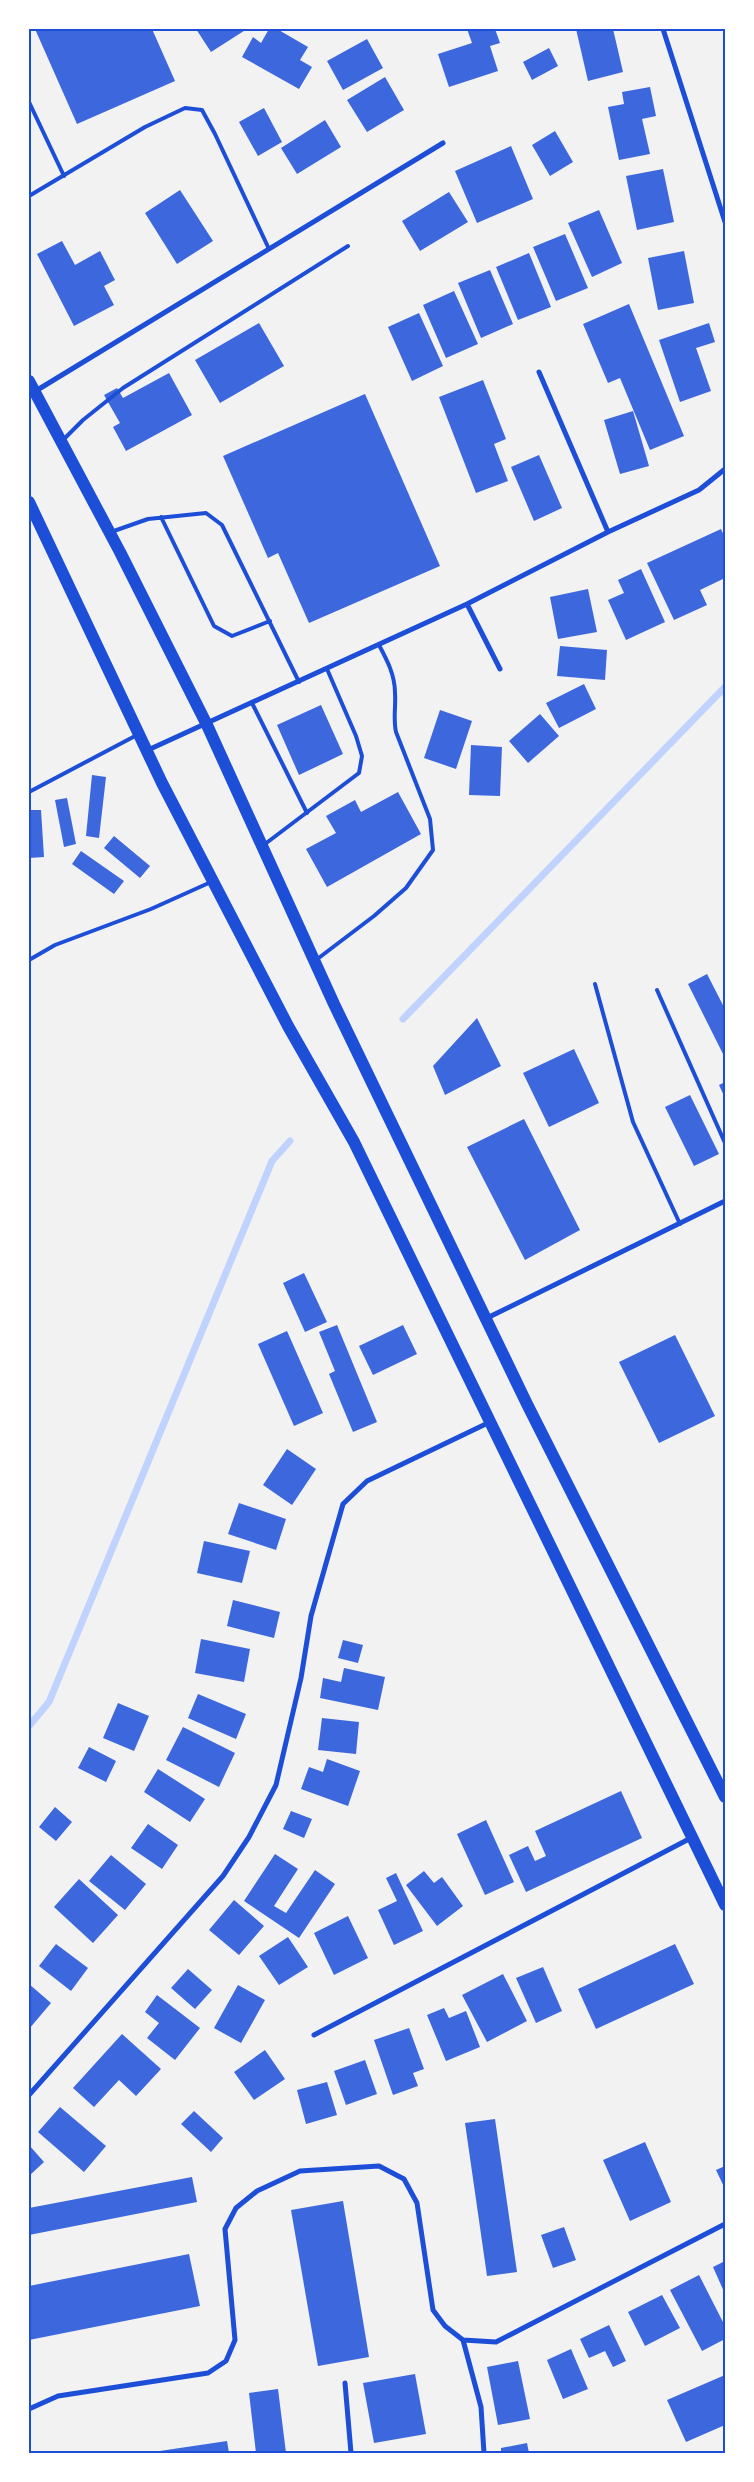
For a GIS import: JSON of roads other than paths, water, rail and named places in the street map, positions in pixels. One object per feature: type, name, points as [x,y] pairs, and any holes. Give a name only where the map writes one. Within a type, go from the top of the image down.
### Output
[{"type":"main road","points":[[31,387],[109,532],[206,725],[334,1004],[527,1404],[725,1796]]},
{"type":"main road","points":[[29,502],[162,783],[288,1026],[354,1142],[725,1905]]},
{"type":"street","points":[[663,29],[725,222]]},
{"type":"street","points":[[31,387],[269,248],[443,142]]},
{"type":"street","points":[[539,372],[608,532]]},
{"type":"street","points":[[148,750],[467,604],[608,532],[699,490],[725,469]]},
{"type":"street","points":[[467,604],[500,669]]},
{"type":"street","points":[[487,1318],[725,1201]]},
{"type":"street","points":[[29,2095],[223,1876],[249,1837],[276,1785],[300,1678],[311,1616],[343,1504],[366,1481],[490,1422]]},
{"type":"street","points":[[314,2035],[691,1838]]},
{"type":"street","points":[[29,2409],[34,2405],[58,2396],[208,2373],[226,2361],[235,2340],[225,2229],[236,2208],[257,2191],[300,2171],[379,2166],[404,2180],[417,2203],[433,2310],[445,2326],[463,2340],[496,2342],[725,2224]]},
{"type":"street","points":[[463,2340],[481,2407],[484,2453]]},
{"type":"street","points":[[345,2383],[351,2453]]},
{"type":"lane","points":[[29,102],[64,176]]},
{"type":"lane","points":[[29,196],[145,127],[184,108],[202,110],[269,248]]},
{"type":"lane","points":[[61,442],[123,388],[348,246]]},
{"type":"lane","points":[[109,532],[132,523],[161,516],[206,513],[222,525],[299,682]]},
{"type":"lane","points":[[161,516],[214,626],[232,636],[270,621]]},
{"type":"lane","points":[[314,961],[374,916],[406,888],[433,850],[430,818],[396,732],[393,718],[396,692],[392,670],[379,645]]},
{"type":"lane","points":[[261,846],[359,773],[362,756],[352,726],[327,669]]},
{"type":"lane","points":[[252,703],[307,813]]},
{"type":"lane","points":[[29,792],[140,734]]},
{"type":"lane","points":[[29,960],[55,945],[151,909],[213,881]]},
{"type":"lane","points":[[595,984],[633,1122],[680,1224]]},
{"type":"lane","points":[[657,990],[725,1143]]},
{"type":"waterway","points":[[403,1019],[725,687]]},
{"type":"waterway","points":[[29,1726],[49,1702],[272,1161],[290,1141]]}]
